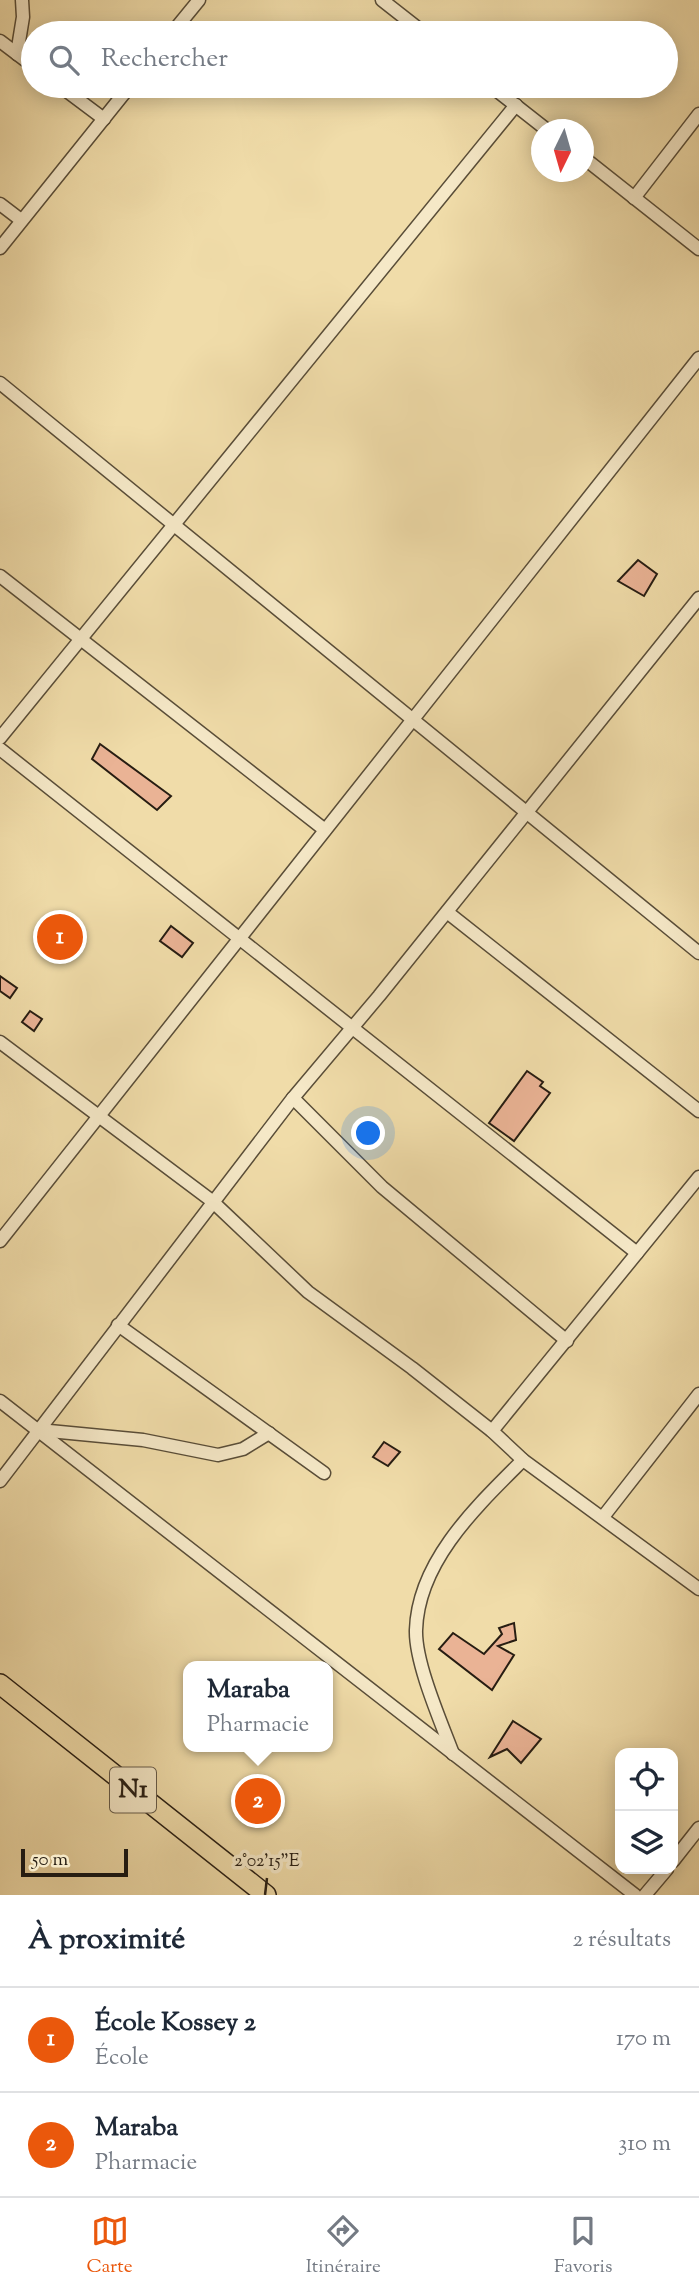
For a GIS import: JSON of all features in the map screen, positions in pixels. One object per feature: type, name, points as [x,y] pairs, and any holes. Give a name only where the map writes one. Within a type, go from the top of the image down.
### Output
[{"type":"main road","name":"N1","points":[[0,1684],[266,1895]]},
{"type":"street","points":[[22,0],[22,21]]},
{"type":"street","points":[[182,21],[199,0]]},
{"type":"street","points":[[382,0],[409,21]]},
{"type":"street","points":[[17,54],[21,29]]},
{"type":"street","points":[[0,41],[21,57]]},
{"type":"street","points":[[76,98],[104,118]]},
{"type":"street","points":[[0,248],[120,98]]},
{"type":"street","points":[[507,98],[533,119]]},
{"type":"street","points":[[0,738],[516,105]]},
{"type":"street","points":[[634,198],[699,114]]},
{"type":"street","points":[[594,167],[699,249]]},
{"type":"street","points":[[0,204],[21,220]]},
{"type":"street","points":[[0,1241],[699,358]]},
{"type":"street","points":[[0,383],[699,953]]},
{"type":"street","points":[[0,576],[324,830]]},
{"type":"street","points":[[0,1481],[293,1098],[353,1028],[699,598]]},
{"type":"street","points":[[0,749],[637,1253]]},
{"type":"street","points":[[446,912],[699,1111]]},
{"type":"street","points":[[0,1042],[212,1201],[308,1292],[492,1431],[523,1460],[699,1589]]},
{"type":"street","points":[[293,1098],[382,1187],[567,1341]]},
{"type":"street","points":[[492,1431],[699,1177]]},
{"type":"street","points":[[118,1325],[324,1473]]},
{"type":"street","points":[[603,1517],[699,1394]]},
{"type":"street","points":[[0,1401],[635,1895]]},
{"type":"street","points":[[38,1430],[143,1440],[218,1455],[243,1449],[269,1433]]},
{"type":"street","points":[[453,1754],[423,1665],[415,1632],[419,1605],[424,1589],[448,1543],[523,1460]]},
{"type":"street","points":[[678,1855],[699,1828]]},
{"type":"street","points":[[645,1895],[663,1874]]},
{"type":"building","points":[[638,560],[657,574],[644,596],[618,581]]},
{"type":"building","points":[[100,744],[171,796],[157,810],[92,759]]},
{"type":"building","points":[[171,926],[193,943],[182,957],[160,941]]},
{"type":"building","points":[[0,976],[17,988],[10,998],[0,991]]},
{"type":"building","points":[[30,1011],[42,1019],[34,1031],[22,1022]]},
{"type":"building","points":[[527,1071],[543,1082],[540,1086],[550,1093],[514,1141],[489,1123]]},
{"type":"building","points":[[384,1442],[400,1452],[388,1466],[373,1457]]},
{"type":"building","points":[[514,1623],[516,1640],[498,1646],[514,1655],[492,1690],[439,1649],[453,1633],[484,1654],[502,1634],[499,1628]]},
{"type":"building","points":[[513,1721],[541,1739],[521,1763],[507,1749],[490,1757]]},
{"type":"building","points":[[259,1783],[267,1797],[255,1810],[242,1798]]},
{"type":"place","name":"École Kossey 2","points":[[60,937]]},
{"type":"place","name":"Maraba","points":[[258,1801]]}]
